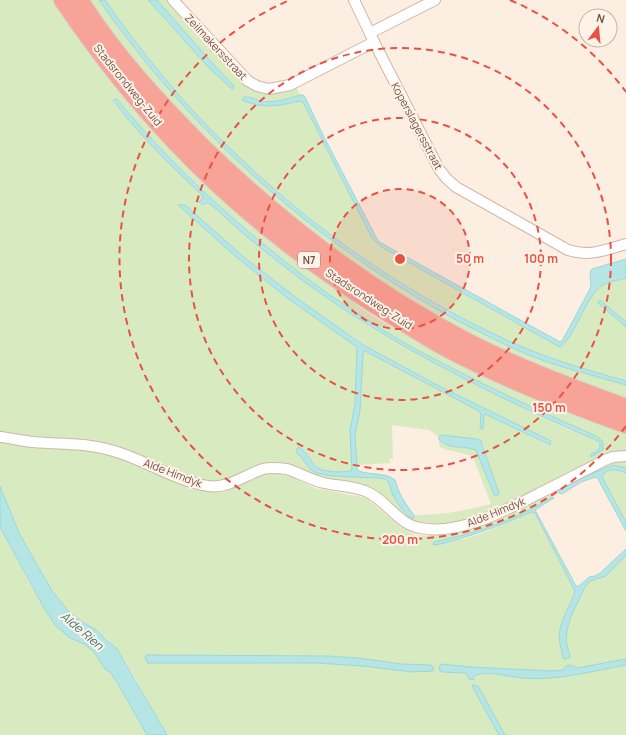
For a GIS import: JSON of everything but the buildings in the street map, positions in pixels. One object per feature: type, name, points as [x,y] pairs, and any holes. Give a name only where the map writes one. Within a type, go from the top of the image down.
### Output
[{"type":"highway","name":"Stadsrondweg-Zuid","points":[[64,0],[106,59],[142,104],[176,142],[260,222],[312,263],[363,297],[461,355],[542,392],[626,424]]},
{"type":"highway","name":"Stadsrondweg-Zuid","points":[[79,0],[144,86],[187,132],[228,173],[271,211],[322,252],[371,286],[466,342],[547,379],[626,408]]},
{"type":"street","name":"Zeilmakersstraat","points":[[172,0],[248,81],[257,86],[269,89],[290,85],[436,0]]},
{"type":"street","name":"Koperslagersstraat","points":[[354,0],[439,169],[456,188],[568,250],[578,254],[600,252],[626,244]]},
{"type":"street","name":"Alde Himdyk","points":[[0,437],[32,442],[63,443],[99,447],[140,460],[191,482],[209,486],[224,486],[264,469],[287,469],[324,483],[366,491],[375,496],[410,525],[435,530],[451,528],[485,519],[605,460],[613,457],[626,456]]},
{"type":"green space","points":[[0,0],[55,0],[337,289],[361,308],[394,329],[626,430],[626,453],[491,512],[455,524],[426,526],[407,519],[386,500],[318,477],[295,467],[218,483],[192,477],[125,449],[102,442],[73,439],[33,438],[0,432]],"holes":[[[117,99],[166,154],[223,209],[276,254],[331,296],[389,334],[451,368],[599,438],[601,440],[602,452],[591,454],[600,448],[600,442],[567,429],[460,377],[369,326],[306,283],[271,256],[210,204],[202,205],[199,202],[203,196],[134,126],[113,101]],[[185,205],[246,259],[298,299],[365,345],[433,383],[550,441],[550,445],[485,414],[483,429],[480,429],[481,414],[479,411],[365,351],[363,353],[360,411],[355,434],[357,465],[390,463],[389,459],[393,459],[392,425],[429,430],[439,437],[441,435],[477,439],[483,444],[499,493],[494,495],[476,450],[447,445],[439,440],[440,447],[473,457],[491,504],[453,512],[414,515],[414,518],[407,514],[398,505],[389,483],[385,479],[319,474],[297,453],[303,450],[313,464],[319,469],[336,472],[352,471],[352,450],[350,438],[356,390],[357,347],[290,300],[235,256],[179,206]]]},
{"type":"green space","points":[[88,0],[99,0],[139,54],[216,140],[243,166],[318,229],[450,316],[496,340],[554,364],[626,385],[626,401],[514,357],[408,302],[306,231],[212,148],[131,58]]},
{"type":"green space","points":[[105,0],[148,0],[175,31],[234,86],[157,0],[167,0],[245,85],[269,93],[279,92],[296,86],[300,95],[286,99],[267,101],[246,96],[242,100],[263,106],[299,101],[303,102],[372,238],[380,247],[556,345],[560,347],[565,344],[592,296],[602,285],[607,282],[626,278],[626,322],[600,301],[598,303],[626,327],[626,381],[550,358],[488,331],[416,292],[382,270],[315,222],[245,163],[216,136],[160,73]]},
{"type":"green space","points":[[0,441],[69,447],[111,453],[208,490],[219,491],[265,474],[277,473],[291,477],[315,488],[366,498],[402,528],[416,535],[428,536],[430,533],[549,495],[553,497],[520,515],[496,525],[434,542],[446,542],[471,537],[496,528],[531,512],[535,513],[575,591],[560,631],[559,638],[563,658],[567,647],[565,637],[571,616],[585,587],[590,581],[606,576],[626,555],[626,659],[577,668],[572,665],[565,667],[563,670],[553,671],[441,664],[439,667],[442,672],[467,674],[470,680],[479,674],[564,677],[626,665],[626,735],[505,735],[478,686],[472,686],[499,735],[167,735],[127,664],[108,639],[70,613],[52,591],[19,533],[0,486]],"holes":[[[147,655],[328,656],[358,658],[402,664],[429,665],[412,672],[363,666],[316,663],[148,663]]]},
{"type":"green space","points":[[626,460],[626,468],[613,465],[582,478],[558,491],[558,489],[606,463]]},
{"type":"green space","points":[[611,470],[626,473],[626,522],[602,477],[603,474]]},
{"type":"green space","points":[[0,527],[33,590],[70,638],[84,644],[94,652],[105,669],[110,672],[147,735],[0,735]]},
{"type":"water","points":[[99,0],[105,0],[160,73],[217,136],[285,199],[349,248],[417,293],[489,331],[550,358],[626,381],[626,385],[536,358],[461,323],[401,288],[343,248],[288,205],[235,159],[186,109],[141,56]]},
{"type":"water","points":[[148,0],[157,0],[234,86],[233,89],[210,69]]},
{"type":"water","points":[[300,95],[305,97],[378,241],[383,244],[560,342],[562,341],[591,287],[590,272],[592,269],[626,259],[626,278],[607,283],[599,288],[587,303],[573,332],[560,347],[381,247],[372,238],[303,102],[299,101],[263,106],[242,100],[246,97],[262,101],[277,101]]},
{"type":"water","points":[[117,99],[166,154],[222,209],[275,254],[331,296],[389,334],[451,368],[599,438],[603,442],[603,450],[591,457],[591,454],[600,448],[600,442],[507,400],[429,360],[354,316],[306,283],[246,236],[210,204],[207,203],[203,205],[199,202],[203,196],[144,138],[113,100]]},
{"type":"water","points":[[178,205],[185,205],[246,259],[298,299],[362,344],[433,383],[551,441],[550,445],[485,414],[483,429],[480,429],[481,414],[479,411],[365,351],[363,353],[360,411],[355,434],[357,469],[364,472],[386,475],[395,480],[400,494],[414,515],[414,518],[409,516],[400,507],[392,493],[389,483],[385,479],[325,475],[311,470],[297,453],[297,448],[299,447],[305,452],[313,464],[321,469],[336,472],[346,472],[352,470],[350,431],[355,404],[357,347],[290,300],[235,256]]},
{"type":"water","points":[[600,300],[626,322],[626,327],[598,303]]},
{"type":"water","points":[[441,435],[477,439],[481,441],[499,493],[498,495],[494,495],[476,450],[447,445],[439,440]]},
{"type":"water","points":[[613,465],[626,468],[626,473],[612,470],[604,474],[602,477],[626,522],[626,531],[596,477],[581,482],[562,494],[558,491],[582,478]]},
{"type":"water","name":"Alde Rien","points":[[0,486],[19,533],[52,591],[70,613],[96,630],[117,649],[167,735],[147,735],[117,682],[110,672],[105,669],[94,652],[84,644],[70,638],[56,626],[45,610],[0,527]]},
{"type":"water","points":[[553,497],[554,498],[535,510],[576,586],[579,586],[589,577],[600,573],[626,549],[626,555],[606,576],[590,581],[585,587],[571,616],[567,630],[566,642],[570,656],[569,658],[565,659],[563,658],[559,636],[563,618],[575,591],[535,513],[531,512],[472,535],[436,545],[433,544],[434,542],[496,525],[520,515]]},
{"type":"water","points":[[147,655],[328,656],[358,658],[402,664],[429,665],[434,669],[433,671],[412,672],[363,666],[316,663],[148,663],[145,657]]},
{"type":"water","points":[[626,659],[626,665],[575,675],[536,679],[498,674],[479,674],[474,676],[474,679],[470,680],[467,674],[442,672],[440,671],[439,667],[441,664],[553,671],[563,670],[566,666],[571,665],[577,668]]},
{"type":"water","points":[[472,686],[478,686],[505,735],[499,735]]}]
